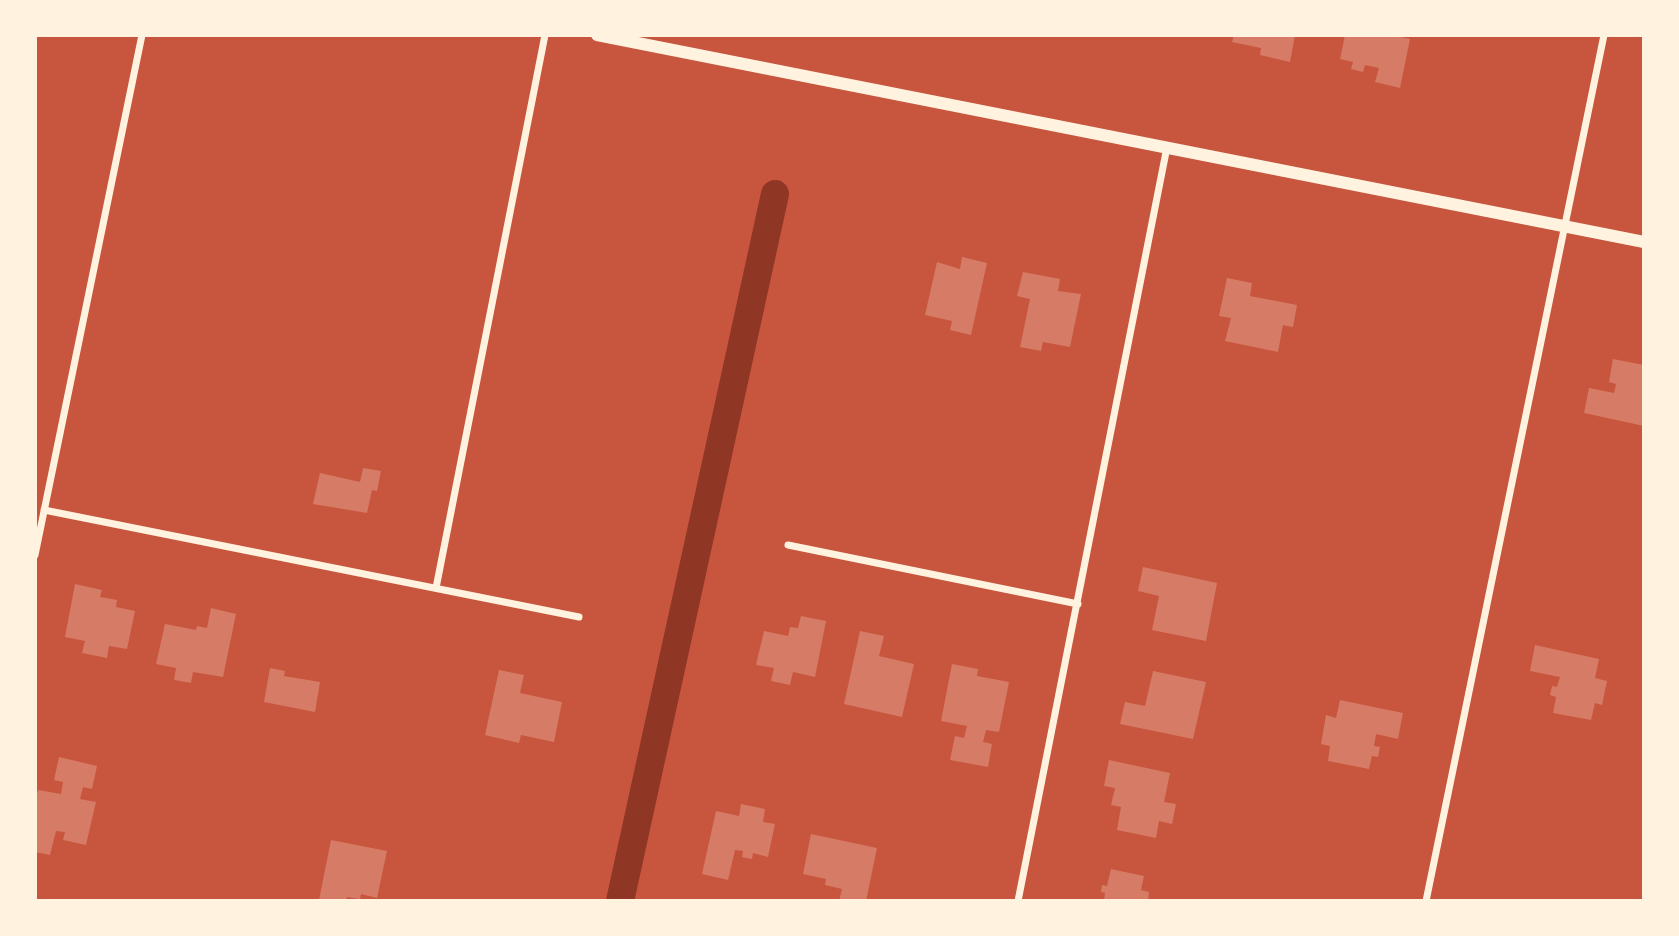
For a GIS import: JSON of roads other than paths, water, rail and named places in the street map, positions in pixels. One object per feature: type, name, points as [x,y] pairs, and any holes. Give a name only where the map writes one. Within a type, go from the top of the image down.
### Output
[{"type":"street","points":[[35,555],[142,35]]},
{"type":"street","points":[[436,588],[545,35]]},
{"type":"street","points":[[597,35],[1644,242]]},
{"type":"street","points":[[1426,901],[1604,35]]},
{"type":"street","points":[[1018,901],[1167,147]]},
{"type":"street","points":[[44,510],[579,617]]},
{"type":"street","points":[[788,545],[1078,604]]},
{"type":"waterway","points":[[620,901],[775,194]]}]
